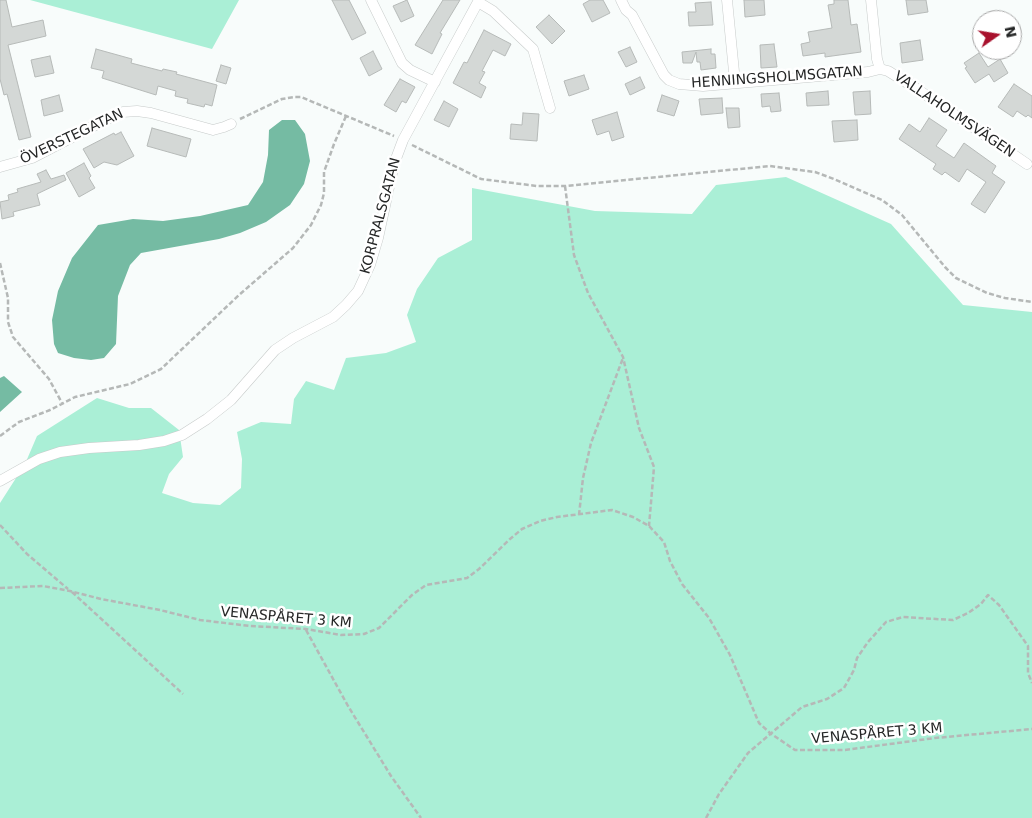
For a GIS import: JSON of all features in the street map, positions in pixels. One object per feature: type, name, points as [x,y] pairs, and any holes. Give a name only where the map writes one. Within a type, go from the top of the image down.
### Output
[{"type":"street","points":[[371,0],[402,63],[410,70],[435,82]]},
{"type":"street","name":"HENNINGSHOLMSGATAN","points":[[622,0],[626,10],[632,15],[658,67],[669,80],[679,84],[703,86],[858,73],[880,69],[871,0]]},
{"type":"street","points":[[727,0],[735,82]]},
{"type":"street","points":[[479,1],[493,11],[532,49],[550,108]]},
{"type":"street","name":"KORPRALSGATAN","points":[[0,481],[40,459],[60,452],[89,448],[139,446],[182,435],[207,419],[231,400],[276,350],[293,338],[340,312],[358,291],[370,265],[378,238],[394,164],[407,142],[435,82],[479,1]]},
{"type":"street","name":"VALLAHOLMSVÄGEN","points":[[880,69],[888,71],[917,89],[1027,164]]},
{"type":"street","name":"ÖVERSTEGATAN","points":[[0,167],[32,158],[123,112],[151,113],[213,130],[231,124]]},
{"type":"path","points":[[231,124],[282,99],[301,97],[376,129]]},
{"type":"path","points":[[0,436],[19,422],[86,393],[130,384],[161,369],[239,295],[293,248],[311,225],[321,205],[324,192],[324,172],[346,116]]},
{"type":"path","points":[[407,142],[408,151]]},
{"type":"path","points":[[407,142],[476,178],[537,186],[565,186],[747,167],[770,166],[815,172],[882,200],[902,215],[956,278],[988,294],[1032,302]]},
{"type":"path","points":[[565,186],[574,255],[588,293],[623,357],[639,428],[654,467],[649,526]]},
{"type":"path","points":[[0,263],[8,298],[8,322],[13,337],[49,379],[63,403]]},
{"type":"path","points":[[579,515],[583,478],[591,444],[623,357]]},
{"type":"path","name":"VENASPÅRET 3 KM","points":[[0,588],[42,586],[200,620],[250,626],[306,628],[341,635],[364,634],[379,628],[412,594],[426,585],[467,578],[522,529],[540,521],[557,517],[612,510],[633,517],[649,526],[664,542],[670,561],[682,584],[709,618],[730,655],[759,723],[795,750],[845,750],[935,738],[1032,730]]},
{"type":"path","points":[[0,525],[26,554],[70,591],[183,694]]},
{"type":"path","points":[[706,818],[719,794],[748,753],[802,707],[826,699],[844,688],[854,670],[857,658],[886,622],[903,617],[953,620],[981,604],[988,595],[999,605],[1028,646],[1028,673],[1032,684]]},
{"type":"path","points":[[306,628],[348,706],[390,776],[421,818]]},
{"type":"shaded area","points":[[30,0],[239,0],[212,49]]},
{"type":"shaded area","points":[[282,120],[295,120],[305,134],[310,161],[304,184],[290,205],[266,222],[240,233],[219,239],[141,253],[130,265],[118,296],[116,344],[104,358],[91,360],[74,358],[58,353],[54,344],[52,320],[58,291],[72,258],[98,225],[133,219],[163,221],[200,216],[248,205],[263,182],[268,155],[269,130]]},
{"type":"shaded area","points":[[786,177],[891,224],[963,305],[1032,312],[1032,818],[0,818],[0,503],[25,464],[37,436],[97,398],[129,408],[151,408],[179,430],[183,457],[169,474],[162,493],[193,503],[220,505],[241,488],[242,459],[237,432],[261,422],[291,424],[294,399],[306,381],[334,390],[346,358],[386,353],[416,342],[407,315],[417,289],[438,258],[472,240],[472,188],[595,211],[692,214],[716,185]]},
{"type":"shaded area","points":[[4,376],[22,392],[0,412],[0,378]]},
{"type":"building","points":[[0,0],[6,0],[12,27],[43,20],[46,36],[8,45],[31,137],[19,140],[7,94],[4,95],[0,79]]},
{"type":"building","points":[[332,0],[349,0],[366,33],[352,40]]},
{"type":"building","points":[[407,0],[414,16],[401,22],[393,6]]},
{"type":"building","points":[[443,0],[460,0],[440,33],[442,34],[432,54],[415,45]]},
{"type":"building","points":[[590,0],[603,0],[610,13],[592,22],[583,4]]},
{"type":"building","points":[[744,0],[764,0],[765,15],[745,17]]},
{"type":"building","points":[[834,0],[848,0],[851,25],[857,24],[861,52],[825,57],[825,53],[803,56],[801,44],[810,42],[808,32],[832,28],[828,5],[834,4]]},
{"type":"building","points":[[906,0],[926,0],[928,12],[908,15]]},
{"type":"building","points":[[711,2],[713,25],[689,26],[688,12],[696,12],[695,3]]},
{"type":"building","points":[[549,15],[565,31],[552,44],[536,27]]},
{"type":"building","points":[[484,30],[511,44],[505,56],[493,50],[482,71],[485,72],[479,83],[486,87],[481,98],[453,83],[464,62],[467,63]]},
{"type":"building","points":[[920,40],[923,60],[902,63],[900,43]]},
{"type":"building","points":[[774,44],[777,67],[761,68],[760,45]]},
{"type":"building","points":[[630,47],[637,62],[626,67],[618,52]]},
{"type":"building","points":[[96,49],[132,59],[131,63],[162,71],[163,69],[177,72],[176,74],[217,85],[212,106],[205,104],[204,107],[187,103],[188,99],[175,96],[176,91],[158,86],[156,95],[102,78],[104,71],[91,68]]},
{"type":"building","points":[[711,49],[711,54],[715,54],[716,68],[701,70],[700,62],[697,62],[696,52],[692,63],[683,63],[682,52]]},
{"type":"building","points":[[373,51],[382,69],[369,76],[360,58]]},
{"type":"building","points":[[50,56],[54,73],[35,77],[31,60]]},
{"type":"building","points":[[972,58],[972,60],[984,60],[988,67],[1001,60],[1008,73],[994,82],[989,74],[975,83],[965,68],[967,67],[964,63]]},
{"type":"building","points":[[221,65],[231,68],[226,84],[216,81]]},
{"type":"building","points":[[584,75],[589,89],[569,96],[564,81]]},
{"type":"building","points":[[640,77],[645,88],[630,95],[625,84]]},
{"type":"building","points":[[400,79],[415,87],[406,103],[402,101],[396,112],[384,105]]},
{"type":"building","points":[[1014,84],[1032,96],[1032,118],[1028,115],[1026,117],[1017,111],[1013,117],[998,107]]},
{"type":"building","points":[[828,91],[829,105],[807,106],[806,93]]},
{"type":"building","points":[[870,91],[871,114],[855,115],[853,92]]},
{"type":"building","points":[[779,93],[781,111],[771,112],[770,106],[762,107],[761,94]]},
{"type":"building","points":[[59,95],[63,111],[44,116],[41,100]]},
{"type":"building","points":[[662,95],[679,101],[674,116],[657,111]]},
{"type":"building","points":[[722,98],[723,113],[701,115],[699,99]]},
{"type":"building","points":[[444,101],[458,109],[449,127],[434,120]]},
{"type":"building","points":[[726,108],[739,108],[740,127],[728,128]]},
{"type":"building","points":[[617,112],[624,137],[612,141],[609,131],[597,135],[592,120]]},
{"type":"building","points":[[523,113],[539,114],[537,141],[510,139],[511,124],[522,125]]},
{"type":"building","points":[[929,118],[947,130],[936,146],[954,158],[964,143],[996,166],[992,173],[1005,182],[985,213],[971,204],[986,182],[967,169],[959,182],[945,172],[942,175],[933,169],[936,164],[899,139],[909,124],[920,132]]},
{"type":"building","points":[[857,120],[858,140],[834,142],[832,121]]},
{"type":"building","points":[[152,128],[191,139],[186,157],[147,146]]},
{"type":"building","points":[[121,132],[134,156],[117,165],[104,162],[94,168],[83,149],[114,133],[115,135]]},
{"type":"building","points":[[84,163],[95,188],[79,197],[66,173]]},
{"type":"building","points":[[46,170],[51,179],[64,175],[66,180],[37,194],[40,205],[13,212],[14,216],[2,219],[0,202],[9,200],[8,195],[18,192],[17,189],[41,182],[37,174]]}]
